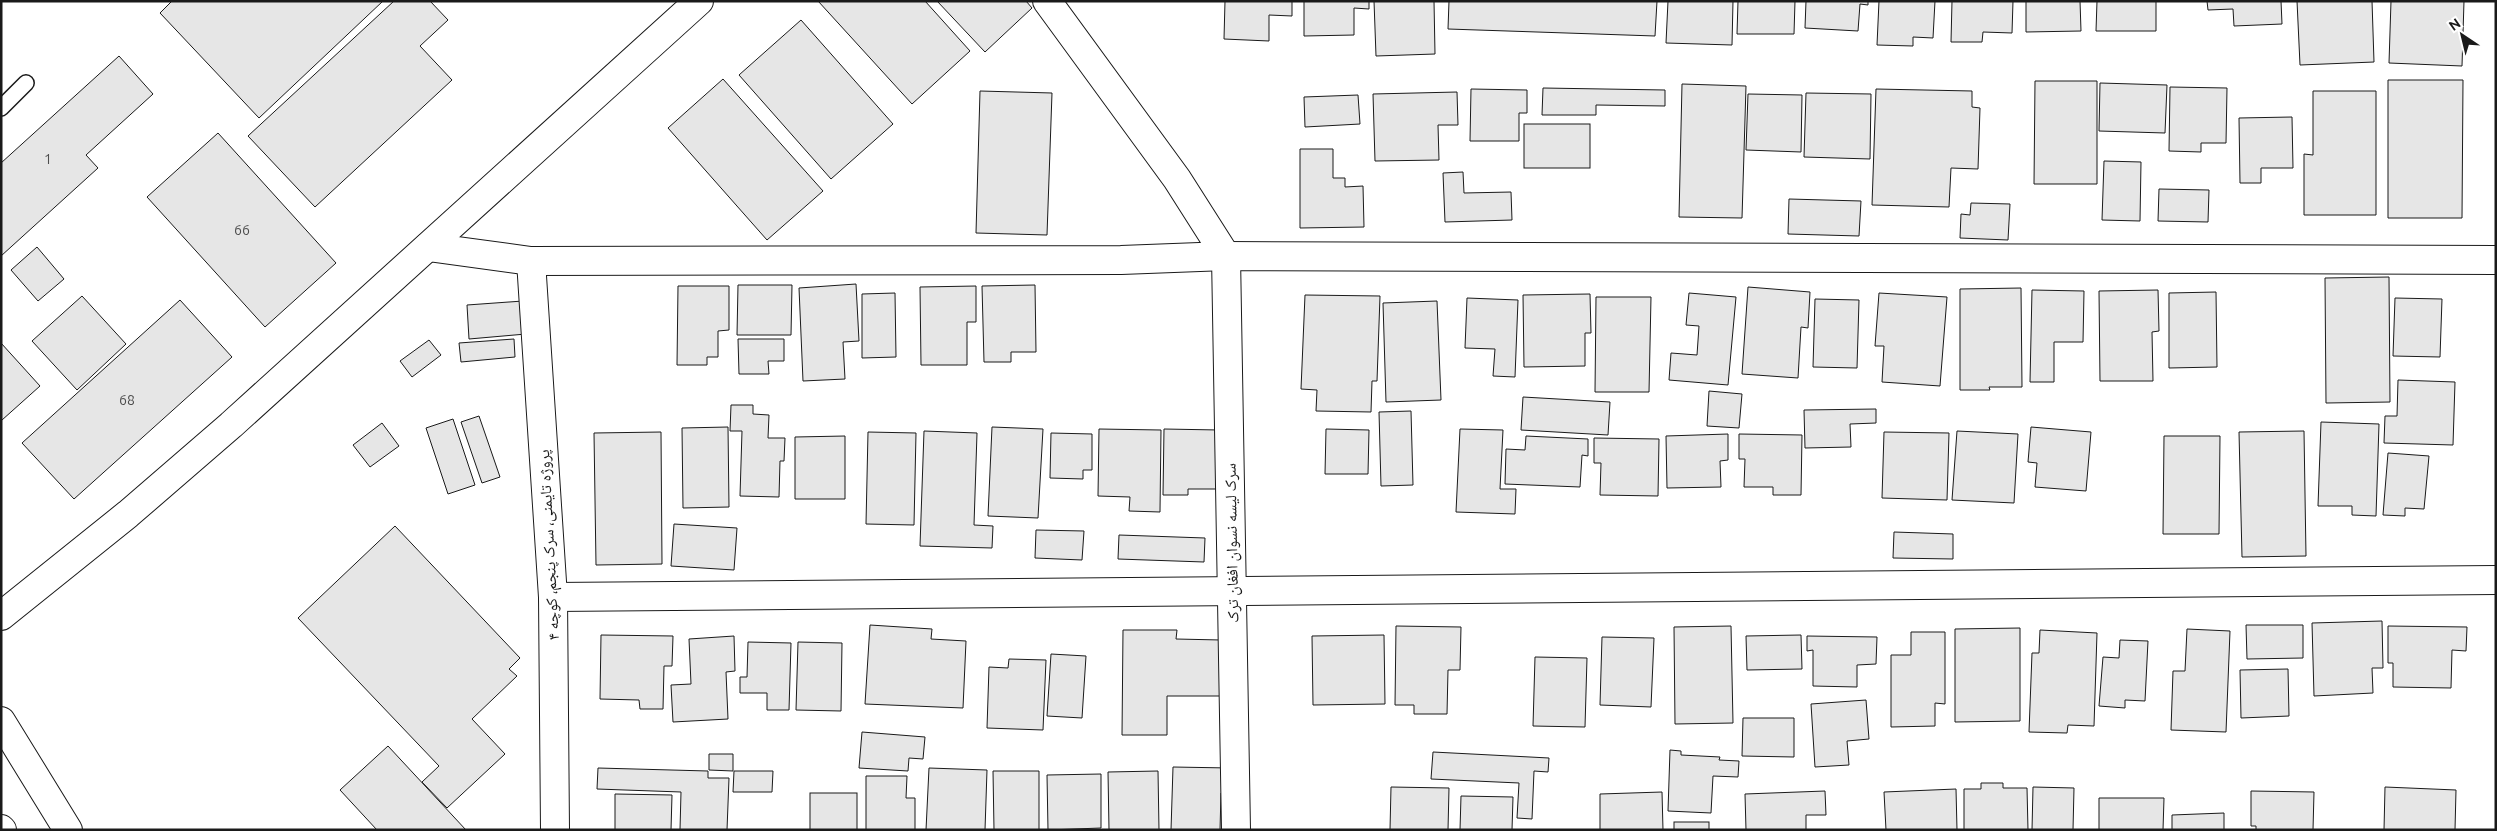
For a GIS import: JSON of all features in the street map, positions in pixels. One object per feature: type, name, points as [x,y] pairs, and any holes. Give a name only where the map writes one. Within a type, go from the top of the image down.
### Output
[{"type":"street","points":[[1,616],[128,514],[428,247],[699,1]]},
{"type":"street","points":[[1050,2],[1177,179],[1226,256]]},
{"type":"street","points":[[428,247],[531,261],[1122,260],[1226,256],[2496,260]]},
{"type":"street","name":"سرک لیسه نسوان افغان‌ ترک","points":[[1226,256],[1236,830]]},
{"type":"street","name":"پروژه تایمنی، سرک پنجم، کوچه ۴","points":[[531,261],[553,597],[555,830]]},
{"type":"street","points":[[553,597],[2496,580]]},
{"type":"street","points":[[1,721],[68,830]]},
{"type":"lane","points":[[3,102],[26,83]]},
{"type":"building","points":[[172,1],[383,1],[259,118],[160,13]]},
{"type":"building","points":[[394,1],[430,1],[448,20],[420,46],[452,80],[315,207],[248,136]]},
{"type":"building","points":[[818,1],[925,1],[970,51],[912,104]]},
{"type":"building","points":[[937,1],[1026,1],[1032,8],[985,52]]},
{"type":"building","points":[[1225,1],[1292,1],[1292,16],[1269,15],[1269,41],[1224,39]]},
{"type":"building","points":[[1304,1],[1369,1],[1369,9],[1354,8],[1354,35],[1304,36]]},
{"type":"building","points":[[1374,1],[1434,1],[1435,54],[1376,56]]},
{"type":"building","points":[[1449,1],[1657,1],[1655,36],[1448,29]]},
{"type":"building","points":[[1668,1],[1733,1],[1732,45],[1666,43]]},
{"type":"building","points":[[1738,1],[1795,1],[1794,34],[1737,34]]},
{"type":"building","points":[[1806,1],[1868,1],[1868,5],[1860,4],[1858,31],[1805,28]]},
{"type":"building","points":[[1879,1],[1935,1],[1933,38],[1913,37],[1913,46],[1877,45]]},
{"type":"building","points":[[1952,1],[2013,1],[2012,33],[1983,32],[1982,42],[1951,42]]},
{"type":"building","points":[[2026,1],[2080,1],[2081,31],[2026,32]]},
{"type":"building","points":[[2097,1],[2156,1],[2156,31],[2096,31]]},
{"type":"building","points":[[2207,1],[2281,1],[2282,24],[2234,26],[2233,9],[2208,10]]},
{"type":"building","points":[[2297,1],[2372,1],[2374,62],[2300,65]]},
{"type":"building","points":[[2391,1],[2464,1],[2462,66],[2389,63]]},
{"type":"building","points":[[801,20],[893,124],[831,179],[739,75]]},
{"type":"building","points":[[119,56],[153,94],[86,155],[98,168],[1,256],[1,163]]},
{"type":"building","points":[[723,79],[823,191],[767,240],[668,128]]},
{"type":"building","points":[[2388,80],[2463,80],[2462,218],[2388,218]]},
{"type":"building","points":[[2035,81],[2097,81],[2097,184],[2034,184]]},
{"type":"building","points":[[2100,83],[2167,85],[2165,133],[2099,131]]},
{"type":"building","points":[[1682,84],[1746,86],[1742,218],[1679,217]]},
{"type":"building","points":[[2170,87],[2227,88],[2226,143],[2201,143],[2201,152],[2169,151]]},
{"type":"building","points":[[1543,88],[1665,90],[1665,106],[1596,105],[1596,115],[1542,115]]},
{"type":"building","points":[[1471,89],[1527,90],[1527,113],[1519,113],[1519,141],[1470,141]]},
{"type":"building","points":[[1876,89],[1972,91],[1972,107],[1980,108],[1978,169],[1951,168],[1949,207],[1872,205]]},
{"type":"building","points":[[980,91],[1052,93],[1047,235],[976,233]]},
{"type":"building","points":[[2313,91],[2376,91],[2376,215],[2304,215],[2304,154],[2313,155]]},
{"type":"building","points":[[1457,92],[1458,125],[1438,125],[1439,160],[1375,161],[1373,94]]},
{"type":"building","points":[[1806,93],[1871,94],[1870,159],[1804,157]]},
{"type":"building","points":[[1748,94],[1802,95],[1801,152],[1746,150]]},
{"type":"building","points":[[1358,95],[1360,124],[1305,127],[1304,97]]},
{"type":"building","points":[[2292,117],[2293,168],[2261,168],[2261,183],[2240,183],[2239,118]]},
{"type":"building","points":[[1524,124],[1590,124],[1590,168],[1524,168]]},
{"type":"building","points":[[218,133],[336,263],[265,327],[147,197]]},
{"type":"building","points":[[1300,149],[1333,149],[1333,178],[1345,178],[1345,187],[1363,186],[1364,227],[1300,228]]},
{"type":"building","points":[[2104,161],[2141,162],[2140,221],[2102,220]]},
{"type":"building","points":[[1463,172],[1464,193],[1511,192],[1512,220],[1445,222],[1443,173]]},
{"type":"building","points":[[2159,189],[2209,190],[2208,222],[2158,221]]},
{"type":"building","points":[[1789,199],[1861,201],[1859,236],[1788,234]]},
{"type":"building","points":[[1971,203],[2010,204],[2008,240],[1960,238],[1961,214],[1970,215]]},
{"type":"building","points":[[37,247],[64,279],[38,301],[11,270]]},
{"type":"building","points":[[2389,277],[2390,402],[2326,403],[2325,278]]},
{"type":"building","points":[[856,284],[859,341],[843,342],[845,379],[803,381],[799,288]]},
{"type":"building","points":[[738,285],[792,285],[791,335],[737,335]]},
{"type":"building","points":[[1035,285],[1036,352],[1011,352],[1011,362],[984,362],[982,286]]},
{"type":"building","points":[[678,286],[729,286],[729,330],[718,331],[718,357],[707,357],[707,365],[677,365]]},
{"type":"building","points":[[976,286],[976,322],[967,322],[967,365],[921,365],[920,287]]},
{"type":"building","points":[[1748,287],[1810,292],[1808,328],[1801,327],[1798,378],[1742,374]]},
{"type":"building","points":[[2021,288],[2022,387],[1989,387],[1990,390],[1960,390],[1960,289]]},
{"type":"building","points":[[2032,290],[2084,291],[2083,342],[2054,342],[2054,382],[2030,382]]},
{"type":"building","points":[[2158,290],[2159,331],[2152,332],[2153,381],[2100,381],[2099,291]]},
{"type":"building","points":[[2216,292],[2217,367],[2169,368],[2169,293]]},
{"type":"building","points":[[895,293],[896,357],[862,358],[862,294]]},
{"type":"building","points":[[1689,293],[1736,297],[1728,385],[1669,380],[1671,353],[1697,355],[1699,326],[1686,325]]},
{"type":"building","points":[[1879,293],[1947,297],[1940,386],[1882,382],[1884,346],[1875,346]]},
{"type":"building","points":[[1590,294],[1591,333],[1585,333],[1585,366],[1524,367],[1523,295]]},
{"type":"building","points":[[1305,295],[1380,296],[1377,381],[1372,381],[1371,412],[1316,411],[1317,390],[1301,389]]},
{"type":"building","points":[[82,296],[126,344],[77,390],[32,341]]},
{"type":"building","points":[[1596,297],[1651,297],[1649,392],[1595,392]]},
{"type":"building","points":[[1467,298],[1518,300],[1515,377],[1493,376],[1495,349],[1465,348]]},
{"type":"building","points":[[2395,298],[2442,299],[2440,357],[2393,356]]},
{"type":"building","points":[[1815,299],[1859,300],[1857,368],[1813,367]]},
{"type":"building","points":[[180,300],[232,357],[74,499],[22,443]]},
{"type":"building","points":[[523,301],[526,334],[469,339],[467,305]]},
{"type":"building","points":[[1437,301],[1441,400],[1386,402],[1383,303]]},
{"type":"building","points":[[514,339],[515,357],[461,362],[459,343]]},
{"type":"building","points":[[738,339],[784,339],[784,361],[768,361],[769,374],[739,374]]},
{"type":"building","points":[[429,340],[441,355],[412,377],[400,361]]},
{"type":"building","points":[[1,343],[40,386],[2,420],[1,419]]},
{"type":"building","points":[[2398,380],[2455,382],[2453,445],[2384,443],[2385,416],[2397,416]]},
{"type":"building","points":[[1709,391],[1742,394],[1739,428],[1707,426]]},
{"type":"building","points":[[1523,397],[1610,402],[1608,435],[1521,430]]},
{"type":"building","points":[[731,405],[753,405],[753,414],[769,415],[768,438],[785,438],[784,461],[780,461],[779,497],[740,496],[742,431],[730,431]]},
{"type":"building","points":[[1876,409],[1876,423],[1850,424],[1851,447],[1805,448],[1804,410]]},
{"type":"building","points":[[1411,411],[1413,485],[1381,486],[1379,412]]},
{"type":"building","points":[[479,416],[500,477],[482,483],[461,422]]},
{"type":"building","points":[[453,419],[475,485],[448,494],[426,428]]},
{"type":"building","points":[[2321,422],[2379,424],[2376,516],[2352,515],[2352,506],[2318,506]]},
{"type":"building","points":[[382,423],[399,446],[370,467],[353,445]]},
{"type":"building","points":[[728,427],[729,507],[683,508],[682,428]]},
{"type":"building","points":[[992,427],[1043,429],[1038,518],[988,516]]},
{"type":"building","points":[[2031,427],[2091,432],[2086,491],[2035,487],[2037,463],[2028,462]]},
{"type":"building","points":[[1099,429],[1161,430],[1160,512],[1129,511],[1130,497],[1098,496]]},
{"type":"building","points":[[1164,429],[1219,430],[1218,489],[1188,489],[1188,495],[1163,495]]},
{"type":"building","points":[[1326,429],[1369,430],[1368,474],[1325,474]]},
{"type":"building","points":[[1460,429],[1503,430],[1500,489],[1516,489],[1515,514],[1456,512]]},
{"type":"building","points":[[924,431],[977,433],[974,525],[993,526],[992,548],[920,546]]},
{"type":"building","points":[[1957,431],[2018,434],[2014,503],[1952,500]]},
{"type":"building","points":[[2304,431],[2306,556],[2242,557],[2239,432]]},
{"type":"building","points":[[661,432],[662,564],[596,565],[594,433]]},
{"type":"building","points":[[868,432],[916,433],[914,525],[866,524]]},
{"type":"building","points":[[1884,432],[1949,433],[1947,500],[1882,498]]},
{"type":"building","points":[[1051,433],[1092,434],[1092,470],[1083,470],[1083,479],[1050,478]]},
{"type":"building","points":[[1728,434],[1728,460],[1720,461],[1721,487],[1667,488],[1666,436]]},
{"type":"building","points":[[1739,434],[1802,435],[1801,495],[1773,495],[1773,487],[1744,487],[1745,459],[1739,459]]},
{"type":"building","points":[[845,436],[845,499],[795,499],[795,437]]},
{"type":"building","points":[[1526,436],[1588,439],[1588,456],[1582,455],[1580,487],[1505,484],[1506,449],[1525,450]]},
{"type":"building","points":[[2164,436],[2220,436],[2219,534],[2163,534]]},
{"type":"building","points":[[1594,438],[1659,439],[1658,496],[1600,495],[1601,463],[1594,463]]},
{"type":"building","points":[[2388,453],[2429,456],[2424,509],[2405,508],[2405,516],[2383,515]]},
{"type":"building","points":[[674,524],[737,528],[734,570],[671,566]]},
{"type":"building","points":[[395,526],[520,658],[509,669],[517,676],[472,719],[505,754],[447,808],[422,782],[439,766],[298,618]]},
{"type":"building","points":[[1036,530],[1084,531],[1082,560],[1035,558]]},
{"type":"building","points":[[1894,532],[1953,534],[1953,559],[1893,558]]},
{"type":"building","points":[[1119,535],[1205,538],[1204,562],[1118,559]]},
{"type":"building","points":[[2382,621],[2383,668],[2372,668],[2373,693],[2314,696],[2312,623]]},
{"type":"building","points":[[870,625],[932,629],[931,639],[966,641],[963,708],[865,704]]},
{"type":"building","points":[[2246,625],[2303,625],[2303,658],[2247,659]]},
{"type":"building","points":[[1396,626],[1461,627],[1460,670],[1448,670],[1447,714],[1414,714],[1414,705],[1395,705]]},
{"type":"building","points":[[1731,626],[1733,723],[1675,724],[1674,627]]},
{"type":"building","points":[[2388,626],[2467,627],[2466,651],[2452,650],[2451,688],[2393,687],[2393,663],[2388,663]]},
{"type":"building","points":[[2020,628],[2020,721],[1955,722],[1955,629]]},
{"type":"building","points":[[2187,629],[2230,631],[2226,732],[2171,730],[2173,671],[2185,671]]},
{"type":"building","points":[[1123,630],[1177,630],[1176,639],[1221,640],[1220,696],[1167,696],[1167,735],[1122,735]]},
{"type":"building","points":[[2040,630],[2097,633],[2094,726],[2068,725],[2067,733],[2029,732],[2032,653],[2039,653]]},
{"type":"building","points":[[1911,632],[1945,632],[1945,704],[1935,703],[1935,726],[1891,727],[1891,655],[1911,655]]},
{"type":"building","points":[[601,635],[673,636],[672,666],[664,666],[663,709],[640,709],[639,700],[600,699]]},
{"type":"building","points":[[1384,635],[1385,704],[1313,705],[1312,636]]},
{"type":"building","points":[[1801,635],[1802,669],[1747,670],[1746,636]]},
{"type":"building","points":[[734,636],[735,671],[726,672],[728,719],[673,722],[671,685],[691,684],[689,639]]},
{"type":"building","points":[[1807,636],[1877,637],[1876,664],[1857,665],[1857,687],[1813,686],[1813,650],[1807,651]]},
{"type":"building","points":[[1602,637],[1654,638],[1651,707],[1600,705]]},
{"type":"building","points":[[2120,640],[2148,641],[2145,701],[2125,700],[2125,708],[2099,706],[2103,657],[2119,658]]},
{"type":"building","points":[[748,642],[791,643],[789,710],[767,710],[767,693],[740,693],[740,677],[747,677]]},
{"type":"building","points":[[798,642],[842,643],[841,711],[796,710]]},
{"type":"building","points":[[1051,654],[1086,656],[1082,718],[1047,716]]},
{"type":"building","points":[[1535,657],[1587,658],[1585,727],[1533,726]]},
{"type":"building","points":[[1009,659],[1046,660],[1043,730],[987,728],[989,667],[1008,668]]},
{"type":"building","points":[[2288,669],[2289,716],[2241,718],[2240,670]]},
{"type":"building","points":[[1866,700],[1869,739],[1847,741],[1849,765],[1815,767],[1811,704]]},
{"type":"building","points":[[1743,718],[1794,718],[1794,757],[1742,756]]},
{"type":"building","points":[[862,732],[925,737],[923,759],[909,758],[908,771],[859,768]]},
{"type":"building","points":[[388,746],[466,830],[377,830],[340,790]]},
{"type":"building","points":[[1670,750],[1681,751],[1681,755],[1720,757],[1719,760],[1739,761],[1738,777],[1713,776],[1711,813],[1668,811]]},
{"type":"building","points":[[1433,752],[1549,758],[1548,772],[1534,771],[1532,819],[1517,818],[1519,783],[1431,779]]},
{"type":"building","points":[[709,754],[733,754],[733,771],[709,770]]},
{"type":"building","points":[[1173,767],[1230,768],[1229,793],[1221,793],[1220,830],[1171,830]]},
{"type":"building","points":[[598,768],[708,771],[708,778],[729,778],[727,830],[680,830],[681,792],[597,789]]},
{"type":"building","points":[[929,768],[987,770],[985,830],[926,830]]},
{"type":"building","points":[[734,771],[773,771],[772,792],[733,792]]},
{"type":"building","points":[[993,771],[1039,771],[1039,830],[994,830]]},
{"type":"building","points":[[1158,771],[1159,830],[1109,830],[1108,772]]},
{"type":"building","points":[[1101,774],[1101,828],[1048,830],[1047,775]]},
{"type":"building","points":[[866,776],[907,776],[906,798],[915,798],[915,830],[866,830]]},
{"type":"building","points":[[1981,783],[2003,783],[2003,788],[2027,788],[2028,830],[1964,830],[1964,789],[1981,789]]},
{"type":"building","points":[[1391,787],[1449,788],[1448,830],[1390,830]]},
{"type":"building","points":[[2033,787],[2074,788],[2073,830],[2032,830]]},
{"type":"building","points":[[2385,787],[2456,790],[2455,830],[2384,830]]},
{"type":"building","points":[[1956,789],[1957,830],[1886,830],[1884,792]]},
{"type":"building","points":[[1825,791],[1826,815],[1806,815],[1806,830],[1746,830],[1745,794]]},
{"type":"building","points":[[2251,791],[2314,792],[2313,830],[2256,830],[2256,826],[2251,826]]},
{"type":"building","points":[[1662,792],[1663,830],[1600,830],[1600,794]]},
{"type":"building","points":[[810,793],[857,793],[857,830],[810,830]]},
{"type":"building","points":[[615,794],[672,795],[671,830],[615,830]]},
{"type":"building","points":[[1461,796],[1513,797],[1512,830],[1460,830]]},
{"type":"building","points":[[2099,798],[2164,798],[2163,830],[2099,830]]},
{"type":"building","points":[[2224,813],[2224,830],[2172,830],[2172,815]]},
{"type":"building","points":[[1674,822],[1709,822],[1709,830],[1674,830]]}]
